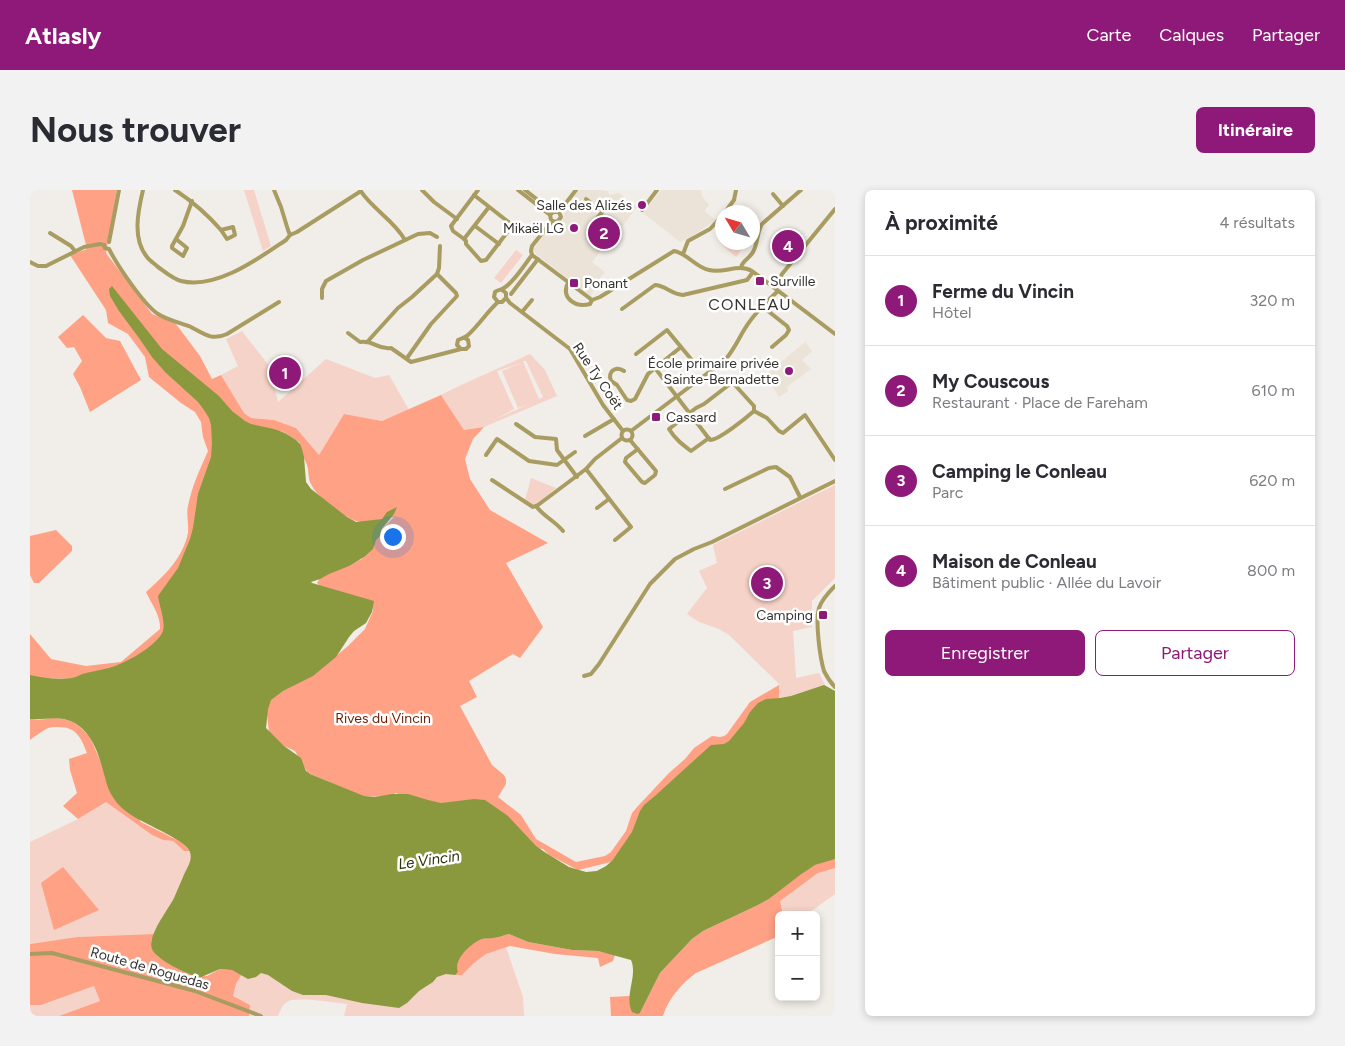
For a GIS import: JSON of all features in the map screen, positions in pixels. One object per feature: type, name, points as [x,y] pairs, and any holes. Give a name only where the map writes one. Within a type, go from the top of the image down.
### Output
[{"type":"street","points":[[109,249],[112,246],[109,242],[120,190]]},
{"type":"street","points":[[143,190],[138,220],[142,249],[147,258],[172,277],[181,281],[208,281],[229,274],[268,252],[286,240],[290,235],[360,191],[400,232],[405,240]]},
{"type":"street","points":[[175,190],[192,201],[221,230]]},
{"type":"street","points":[[274,190],[290,235]]},
{"type":"street","points":[[422,190],[434,202],[457,219]]},
{"type":"street","points":[[518,190],[551,213],[559,212],[576,190]]},
{"type":"street","points":[[525,190],[551,213],[552,221],[532,246],[530,251],[532,255],[592,300]]},
{"type":"street","points":[[642,210],[657,190]]},
{"type":"street","points":[[730,205],[734,200],[736,190]]},
{"type":"street","points":[[741,268],[742,263],[753,252],[760,226],[801,190]]},
{"type":"street","points":[[476,192],[489,207],[512,226],[486,260],[482,262],[466,244],[466,241],[452,229],[452,226],[476,192]]},
{"type":"street","points":[[773,194],[783,206]]},
{"type":"street","points":[[176,239],[188,248],[183,256],[172,247],[176,239],[183,226],[192,201]]},
{"type":"street","points":[[464,239],[489,207]]},
{"type":"street","points":[[631,431],[725,360],[735,348],[745,328],[776,290],[782,274],[835,209]]},
{"type":"street","points":[[598,218],[604,210]]},
{"type":"street","points":[[552,221],[560,220],[559,212]]},
{"type":"street","points":[[683,254],[688,241],[710,229],[715,224]]},
{"type":"street","points":[[475,226],[499,244]]},
{"type":"street","points":[[50,233],[71,246],[75,251]]},
{"type":"street","points":[[322,298],[322,289],[328,279],[363,260],[422,233],[430,233],[437,238]]},
{"type":"street","points":[[30,262],[38,266],[46,266],[75,251],[94,245],[104,245],[109,242]]},
{"type":"street","points":[[104,245],[105,248],[109,249],[120,268],[151,308],[160,316],[212,337],[220,338],[279,302]]},
{"type":"street","points":[[368,341],[398,308],[412,298],[436,274],[439,268],[440,246]]},
{"type":"street","points":[[568,283],[565,290],[573,302],[585,305],[590,304],[592,300],[676,251],[698,266],[708,270],[725,271],[741,268],[753,272],[835,334]]},
{"type":"street","points":[[496,300],[495,292],[502,290],[511,282],[532,255]]},
{"type":"street","points":[[512,294],[538,259]]},
{"type":"street","points":[[622,308],[655,285],[659,284],[673,293],[683,295],[747,280],[753,272]]},
{"type":"street","points":[[407,358],[431,324],[457,296],[436,274]]},
{"type":"street","points":[[496,300],[502,302],[511,282]]},
{"type":"street","points":[[502,290],[506,295]]},
{"type":"street","name":"Rue Ty Coët","points":[[506,295],[510,303],[570,349],[603,405],[623,431]]},
{"type":"street","points":[[450,352],[456,348],[458,340],[473,331],[496,300]]},
{"type":"street","points":[[522,312],[532,300]]},
{"type":"street","points":[[763,307],[787,326],[789,330],[772,347]]},
{"type":"street","points":[[636,354],[667,330],[691,360]]},
{"type":"street","points":[[348,333],[360,342],[368,341],[381,348],[391,348],[414,362],[465,350],[468,347],[473,331]]},
{"type":"street","points":[[464,338],[469,342]]},
{"type":"street","points":[[457,345],[461,350]]},
{"type":"street","points":[[624,371],[620,368],[615,369],[611,372],[610,378],[627,400],[631,401],[635,399],[649,372],[681,347]]},
{"type":"street","points":[[655,368],[712,441],[754,411]]},
{"type":"street","points":[[709,438],[691,451],[678,442],[670,428],[730,384],[733,384],[754,406],[754,411]]},
{"type":"street","points":[[754,411],[767,418],[781,433],[785,432],[805,415],[835,460]]},
{"type":"street","points":[[585,436],[614,418]]},
{"type":"street","points":[[516,424],[535,437],[556,439],[557,450],[577,476]]},
{"type":"street","points":[[622,438],[621,434],[623,431],[627,429],[631,431]]},
{"type":"street","points":[[630,440],[632,436],[631,431]]},
{"type":"street","points":[[622,438],[626,441],[630,440],[638,448],[656,470],[656,475],[645,483],[625,462],[626,458],[638,448]]},
{"type":"street","points":[[492,480],[533,507],[538,506],[622,438]]},
{"type":"street","points":[[486,455],[497,439],[529,461],[558,465],[575,452]]},
{"type":"street","points":[[726,490],[769,468],[776,467],[790,477],[800,498]]},
{"type":"street","points":[[586,469],[631,527],[615,540]]},
{"type":"street","points":[[584,676],[588,676],[593,672],[614,642],[646,588],[675,559],[835,481]]},
{"type":"street","points":[[598,508],[609,499]]},
{"type":"street","points":[[536,506],[538,510],[556,522],[563,531]]},
{"type":"street","points":[[835,586],[821,604],[818,617],[822,664],[826,675],[835,687]]},
{"type":"street","name":"Route de Roguedas","points":[[30,954],[52,953],[195,991],[261,1016]]},
{"type":"shaded area","points":[[244,190],[254,190],[271,246],[263,251]]},
{"type":"shaded area","points":[[579,190],[603,190],[608,191],[609,195],[619,193],[637,207],[592,262],[605,272],[591,293],[592,298],[534,251],[534,248],[551,224],[560,224],[564,217],[564,208]]},
{"type":"shaded area","points":[[661,190],[701,190],[702,196],[709,205],[704,211],[715,221],[680,242],[643,213]]},
{"type":"shaded area","points":[[516,250],[523,255],[501,283],[494,278]]},
{"type":"shaded area","points":[[728,250],[742,250],[736,257]]},
{"type":"shaded area","points":[[242,331],[270,367],[278,402],[326,359],[375,378],[389,375],[409,410],[382,421],[344,414],[319,455],[296,428],[274,420],[251,418],[244,413],[221,375],[238,366],[226,339]]},
{"type":"shaded area","name":"École primaire privée Sainte-Bernadette","points":[[805,342],[812,351],[802,360],[811,369],[787,387],[788,391],[779,397],[766,375]]},
{"type":"shaded area","points":[[530,354],[545,370],[557,396],[484,427],[464,430],[441,395]],"holes":[[[523,361],[526,361],[543,397],[539,399]],[[521,363],[502,371],[518,408],[529,404],[496,419],[514,409],[497,371]]]},
{"type":"shaded area","points":[[304,472],[306,482],[311,489],[347,517],[357,522],[367,520],[384,525],[381,530],[320,579],[311,581],[312,583],[333,589],[372,612],[366,623],[354,631],[339,653],[304,681],[274,697],[268,709],[266,728],[284,746],[301,758],[306,771],[310,774],[364,796],[374,797],[392,794],[536,846],[554,859],[574,869],[590,872],[606,866],[715,744],[779,698],[779,684],[729,635],[719,629],[699,622],[687,614],[707,588],[699,571],[717,563],[713,545],[835,485],[835,578],[812,601],[812,627],[793,631],[796,678],[819,673],[825,685],[835,691],[675,889],[354,850],[264,738],[247,664]]},
{"type":"shaded area","points":[[531,478],[556,488],[535,506],[525,500]]},
{"type":"shaded area","points":[[276,529],[73,717],[495,938],[462,975],[486,954],[506,947],[523,997],[524,1016],[344,1016],[347,1004],[316,1000],[292,1000],[285,1003],[278,1016],[249,1016],[250,1005],[233,996],[236,984],[242,975],[151,941],[153,934],[77,937],[30,944],[30,842],[78,819],[106,802],[152,835],[163,840],[173,841],[184,851],[73,722],[30,719],[30,680],[74,678],[104,669],[137,655]]},
{"type":"shaded area","points":[[835,868],[835,894],[812,911],[782,911],[780,901],[818,873]]},
{"type":"shaded area","points":[[94,986],[100,1001],[59,1016],[30,1016],[30,1005],[41,1005]]},
{"type":"green space","name":"Rives du Vincin","points":[[72,190],[117,190],[106,253],[152,314],[176,324],[200,356],[212,379],[221,375],[244,413],[251,418],[274,420],[296,428],[319,455],[344,414],[382,421],[441,395],[464,430],[484,427],[473,439],[465,459],[470,479],[490,510],[548,543],[506,563],[543,627],[520,658],[513,654],[469,681],[477,697],[460,706],[492,765],[506,779],[506,784],[498,797],[521,815],[536,839],[576,862],[605,856],[611,852],[626,831],[632,813],[694,748],[712,736],[720,737],[727,734],[750,702],[779,685],[779,702],[737,734],[615,861],[578,870],[549,855],[543,849],[535,848],[438,806],[396,793],[386,797],[362,796],[308,773],[295,751],[282,745],[269,732],[266,706],[271,697],[308,678],[348,646],[365,629],[373,611],[372,606],[326,592],[317,583],[321,576],[362,559],[379,532],[394,517],[360,522],[347,517],[325,501],[314,490],[310,482],[308,467],[298,448],[300,443],[284,432],[247,426],[209,411],[217,437],[166,649],[84,679],[52,678],[30,680],[30,634],[51,659],[86,666],[121,662],[160,629],[157,614],[146,592],[166,573],[182,551],[188,533],[188,506],[196,478],[208,451],[203,437],[201,422],[195,412],[149,377],[145,357],[128,334],[108,323],[106,310],[70,255],[87,249]]},
{"type":"green space","points":[[83,315],[106,338],[120,341],[141,380],[90,412],[73,374],[82,361],[74,347],[67,348],[58,337]]},
{"type":"green space","points":[[56,530],[72,546],[72,551],[39,583],[34,583],[30,575],[30,536]]},
{"type":"green space","points":[[54,718],[73,722],[90,737],[102,765],[141,822],[181,842],[190,851],[184,851],[173,841],[163,840],[152,835],[106,802],[78,819],[63,806],[77,793],[70,770],[69,759],[87,753],[77,734],[70,729],[48,728],[30,740],[30,719]]},
{"type":"green space","points":[[835,859],[835,868],[818,873],[780,901],[782,911],[775,911],[775,938],[696,973],[676,992],[663,1016],[611,1016],[610,997],[630,996],[630,1003],[640,1013],[660,973],[692,939],[703,931],[769,899],[800,874],[815,865]]},
{"type":"green space","points":[[63,867],[99,910],[54,930],[41,883]]},
{"type":"green space","points":[[154,934],[151,941],[157,956],[189,974],[207,976],[220,969],[232,970],[242,974],[236,984],[233,996],[250,1005],[249,1016],[59,1016],[100,1001],[94,986],[41,1005],[30,1005],[30,944],[77,937]]},
{"type":"green space","points":[[509,934],[528,942],[615,955],[613,961],[600,967],[598,958],[555,954],[510,946],[486,954],[462,975],[455,975],[458,972],[457,967],[460,957],[472,944],[482,939],[497,938]]},
{"type":"water","name":"Le Vincin","points":[[112,286],[162,349],[219,396],[232,411],[251,424],[274,429],[296,440],[300,444],[304,457],[306,482],[311,489],[347,517],[356,522],[382,519],[387,512],[397,507],[394,514],[381,530],[383,533],[376,540],[373,549],[364,557],[349,566],[311,582],[374,601],[372,612],[366,623],[354,631],[336,657],[313,676],[283,691],[271,700],[266,728],[284,746],[301,758],[306,771],[364,796],[408,794],[441,803],[474,799],[485,800],[508,816],[536,846],[546,853],[569,867],[586,872],[597,871],[612,861],[632,832],[644,805],[711,745],[724,744],[729,741],[758,703],[766,699],[791,696],[824,685],[835,691],[835,859],[815,865],[769,899],[703,931],[692,939],[660,973],[640,1013],[637,1014],[632,1012],[629,999],[633,972],[631,960],[598,951],[572,950],[528,942],[509,934],[497,938],[482,939],[473,944],[460,957],[457,967],[458,972],[455,975],[446,974],[437,977],[399,1008],[362,1003],[326,995],[303,995],[292,991],[268,975],[261,973],[256,977],[248,979],[232,970],[220,969],[199,978],[159,958],[152,949],[152,937],[174,898],[189,865],[191,859],[190,852],[180,842],[133,816],[117,803],[108,788],[96,748],[80,727],[64,719],[30,719],[30,675],[67,679],[109,668],[123,663],[138,654],[153,644],[162,633],[164,625],[158,596],[178,568],[190,539],[198,494],[211,457],[212,443],[209,418],[198,402],[165,372],[152,357],[110,296],[109,289]]},
{"type":"place","name":"Salle des Alizés","points":[[642,205]]},
{"type":"place","name":"Mikaël LG","points":[[574,228]]},
{"type":"place","name":"My Couscous","points":[[604,233]]},
{"type":"place","name":"Maison de Conleau","points":[[788,246]]},
{"type":"place","name":"Surville","points":[[760,281]]},
{"type":"place","name":"Ponant","points":[[574,283]]},
{"type":"place","name":"École primaire privée Sainte-Bernadette","points":[[789,371]]},
{"type":"place","name":"Ferme du Vincin","points":[[285,373]]},
{"type":"place","name":"Cassard","points":[[656,417]]},
{"type":"place","name":"Camping le Conleau","points":[[767,583]]},
{"type":"place","name":"Camping","points":[[823,615]]},
{"type":"district","name":"CONLEAU","points":[[750,304]]}]
